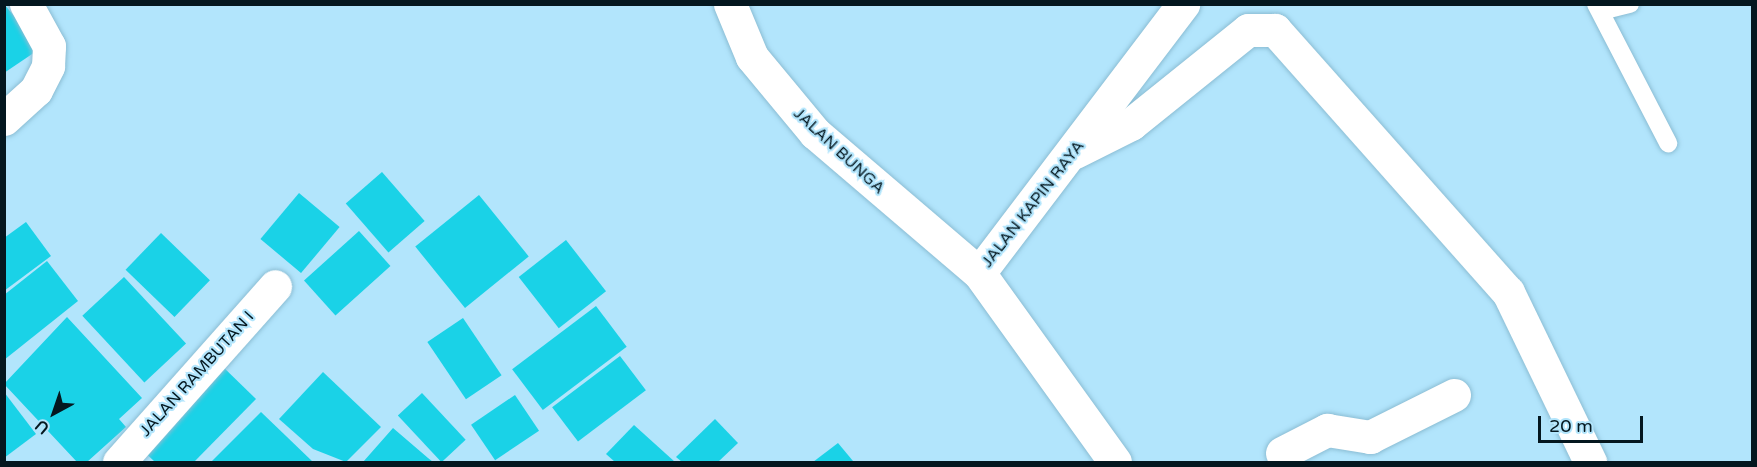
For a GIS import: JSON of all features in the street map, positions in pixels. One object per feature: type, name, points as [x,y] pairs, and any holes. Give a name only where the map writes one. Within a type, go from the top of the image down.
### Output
[{"type":"street","points":[[4,119],[36,90],[48,66],[49,46],[26,4]]},
{"type":"street","name":"JALAN BUNGA","points":[[730,4],[752,57],[815,133],[979,273]]},
{"type":"street","name":"JALAN KAPIN RAYA","points":[[1115,462],[979,273],[1075,152],[1183,4]]},
{"type":"street","points":[[1075,152],[1131,124],[1248,30],[1275,30],[1508,292],[1590,462]]},
{"type":"street","name":"JALAN RAMBUTAN I","points":[[119,462],[276,286]]},
{"type":"street","points":[[1275,459],[1327,430],[1370,437],[1454,396]]},
{"type":"lane","points":[[1630,4],[1599,8],[1668,143]]},
{"type":"building","points":[[4,4],[41,48],[4,73]]},
{"type":"building","points":[[382,172],[425,221],[388,253],[346,203]]},
{"type":"building","points":[[299,193],[340,227],[301,273],[260,239]]},
{"type":"building","points":[[479,195],[529,256],[465,308],[415,247]]},
{"type":"building","points":[[26,222],[51,256],[4,291],[4,238]]},
{"type":"building","points":[[359,231],[390,266],[335,315],[304,281]]},
{"type":"building","points":[[161,233],[210,280],[174,317],[126,270]]},
{"type":"building","points":[[566,240],[606,291],[559,328],[519,277]]},
{"type":"building","points":[[47,261],[78,301],[4,360],[4,295]]},
{"type":"building","points":[[124,277],[186,344],[144,382],[82,316]]},
{"type":"building","points":[[596,306],[627,347],[543,410],[512,369]]},
{"type":"building","points":[[67,317],[142,398],[119,419],[126,427],[87,462],[77,462],[4,384]]},
{"type":"building","points":[[463,318],[502,375],[466,399],[427,342]]},
{"type":"building","points":[[620,356],[646,390],[578,441],[552,407]]},
{"type":"building","points":[[219,363],[256,399],[194,462],[155,462],[138,446]]},
{"type":"building","points":[[323,372],[381,427],[346,462],[313,449],[279,419]]},
{"type":"building","points":[[4,392],[36,434],[4,458]]},
{"type":"building","points":[[422,393],[466,440],[441,462],[398,416]]},
{"type":"building","points":[[515,395],[539,431],[495,460],[471,425]]},
{"type":"building","points":[[261,412],[286,436],[313,462],[211,462]]},
{"type":"building","points":[[715,419],[738,443],[718,462],[682,462],[676,457]]},
{"type":"building","points":[[634,425],[675,462],[615,462],[606,454]]},
{"type":"building","points":[[393,428],[428,458],[433,462],[363,462]]},
{"type":"building","points":[[838,443],[853,461],[813,462]]}]
